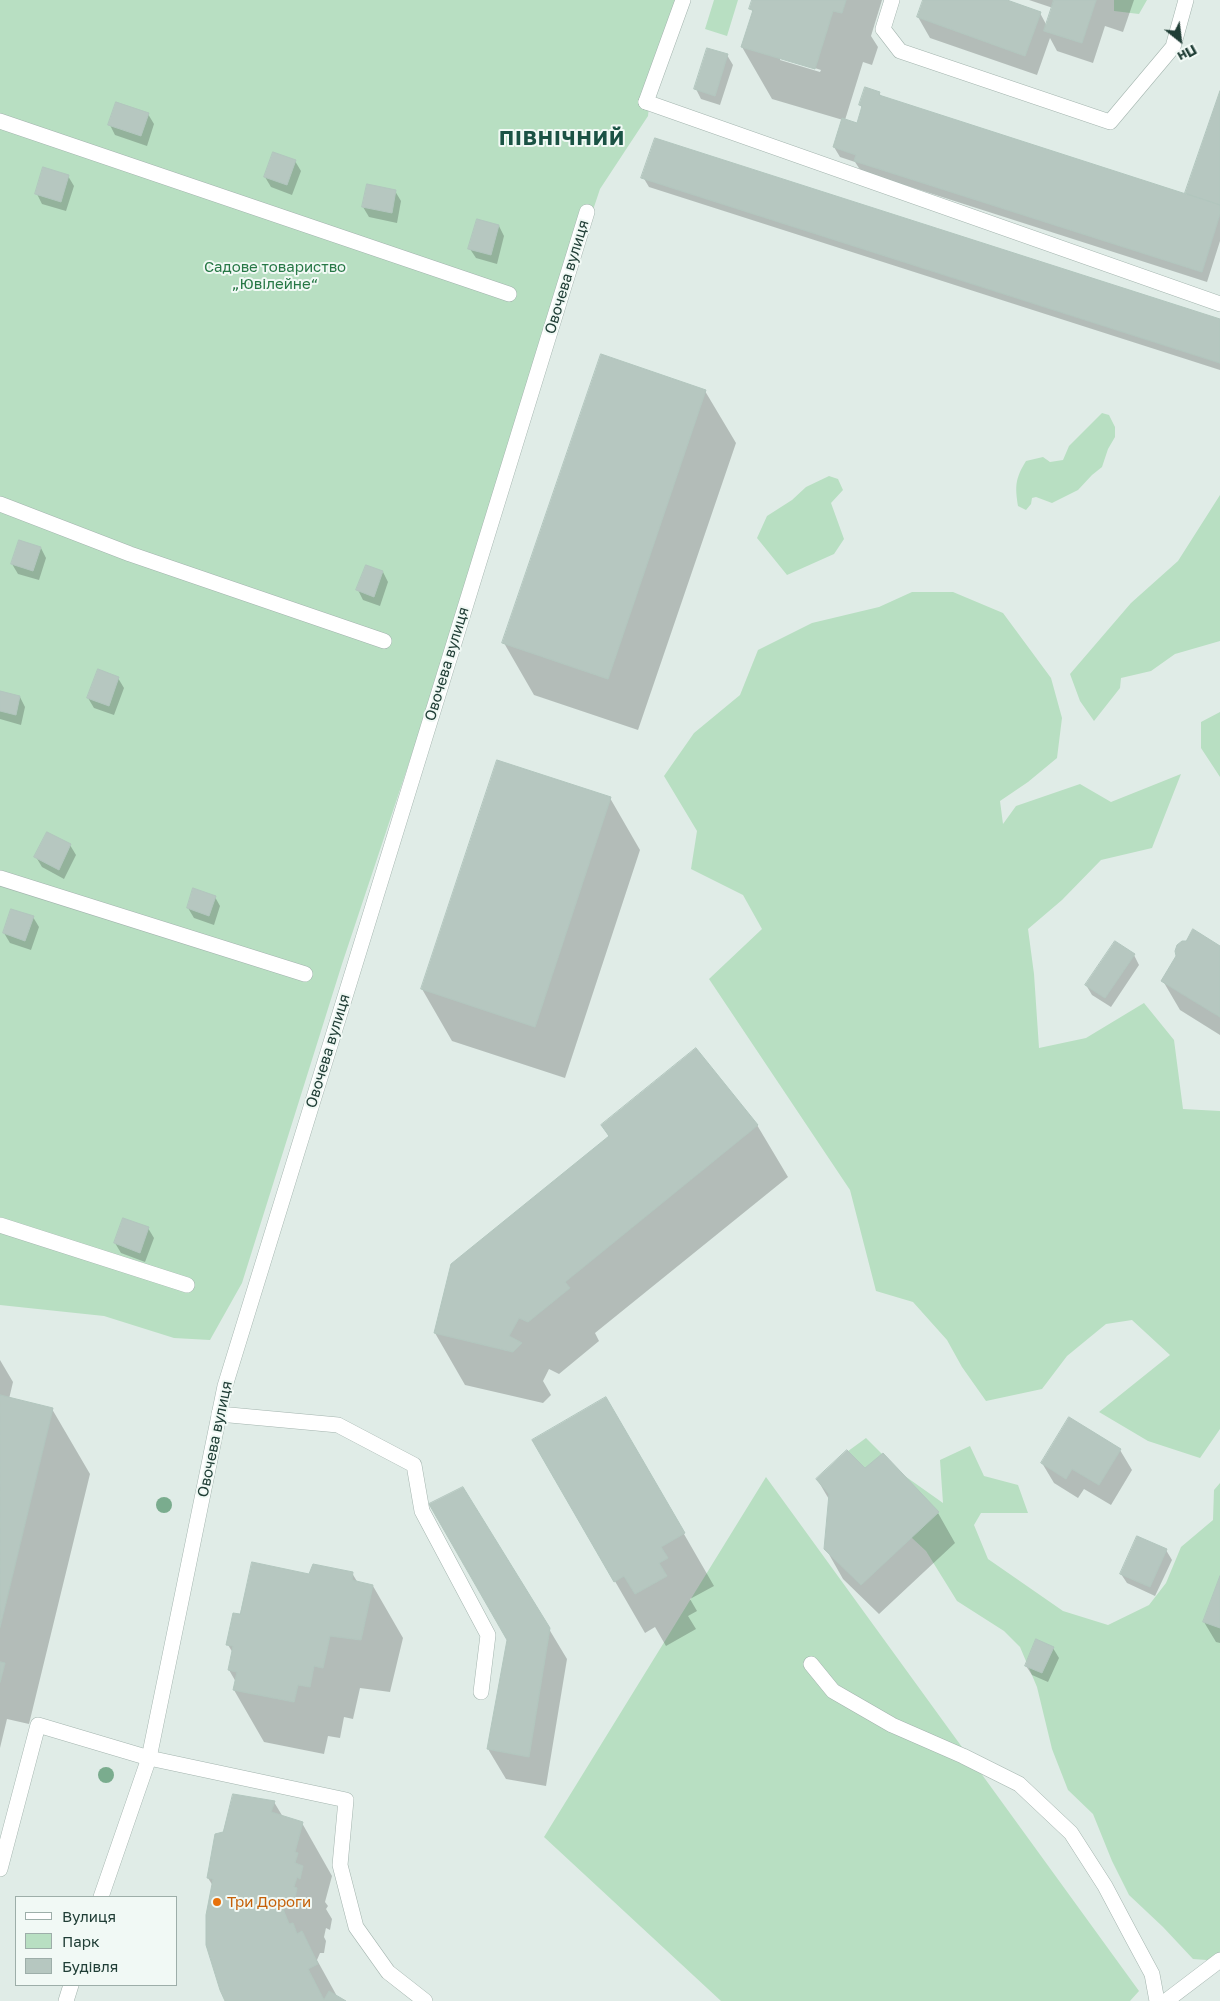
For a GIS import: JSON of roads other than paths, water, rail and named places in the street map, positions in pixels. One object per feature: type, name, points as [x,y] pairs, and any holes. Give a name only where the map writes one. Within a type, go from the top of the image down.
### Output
[{"type":"street","points":[[683,0],[646,102],[1220,304]]},
{"type":"street","points":[[892,0],[883,29],[900,52],[1110,122],[1173,47],[1186,0]]},
{"type":"street","points":[[0,121],[509,294]]},
{"type":"street","name":"Овочева вулиця","points":[[101,1896],[149,1758],[225,1386],[587,212]]},
{"type":"street","points":[[0,504],[130,554],[384,641]]},
{"type":"street","points":[[0,878],[304,974]]},
{"type":"street","points":[[0,1225],[187,1285]]},
{"type":"street","points":[[219,1414],[338,1426],[414,1465],[422,1512],[488,1635],[481,1692]]},
{"type":"street","points":[[811,1664],[833,1691],[841,1696],[892,1725],[963,1756],[1019,1784],[1071,1833],[1106,1886],[1152,1974],[1157,2001]]},
{"type":"street","points":[[0,1869],[38,1725],[149,1758],[346,1800],[340,1865],[356,1927],[388,1972],[425,2001]]},
{"type":"street","points":[[1166,2001],[1220,1960]]},
{"type":"street","points":[[66,2001],[71,1986]]},
{"type":"place","name":"Три Дороги","points":[[217,1902]]},
{"type":"district","name":"ПІВНІЧНИЙ","points":[[562,139]]},
{"type":"park label","name":"Садове товариство „Ювілейне“","points":[[275,276]]}]
